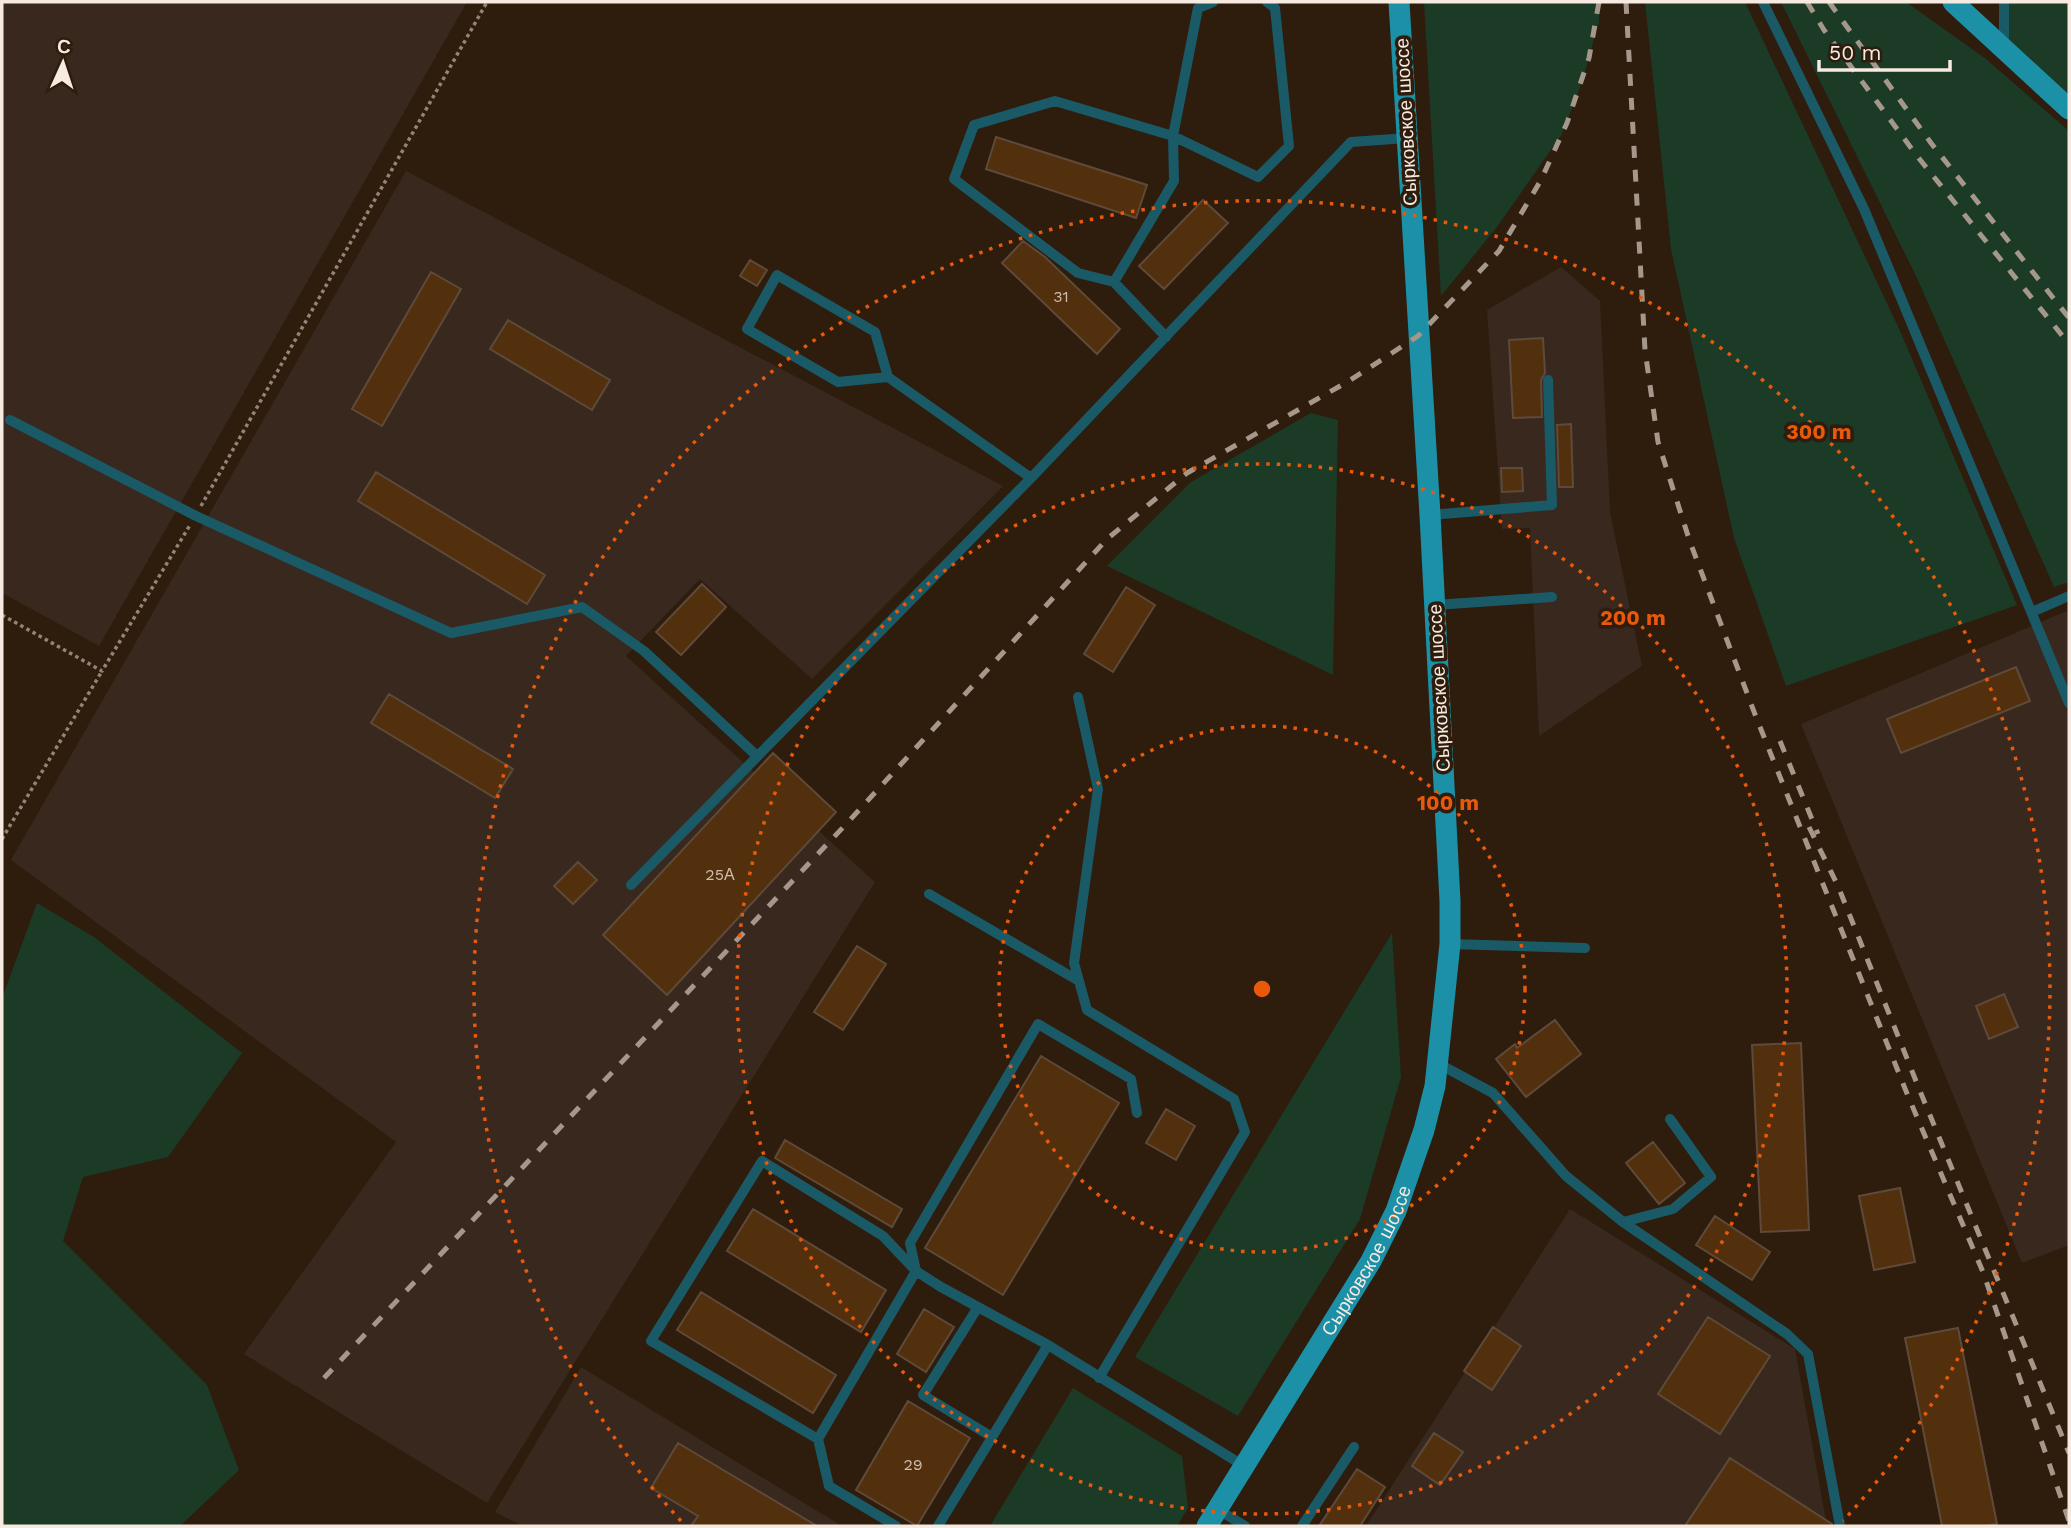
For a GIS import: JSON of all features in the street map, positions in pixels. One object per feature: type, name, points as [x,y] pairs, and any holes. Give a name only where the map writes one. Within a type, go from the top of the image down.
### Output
[{"type":"main road","name":"Сырковское шоссе","points":[[1212,1518],[1371,1261],[1396,1211],[1424,1130],[1439,1064],[1450,944],[1450,901],[1399,2]]},
{"type":"main road","points":[[1953,2],[2069,109]]},
{"type":"lane","points":[[1114,282],[1174,181],[1173,135],[1198,8],[1213,2]]},
{"type":"lane","points":[[1166,337],[1114,282],[1078,273],[954,179],[974,124],[1055,101],[1173,135],[1258,177],[1289,146],[1275,8],[1267,2]]},
{"type":"lane","points":[[1763,2],[1864,209],[2069,703]]},
{"type":"lane","points":[[2004,2],[2004,48]]},
{"type":"lane","points":[[631,885],[1031,478],[1351,142],[1407,138]]},
{"type":"lane","points":[[888,377],[838,382],[747,329],[777,275],[875,332],[888,377],[1031,478]]},
{"type":"lane","points":[[1430,515],[1552,505],[1548,380]]},
{"type":"lane","points":[[10,420],[196,516],[451,633],[582,607],[644,651],[757,756]]},
{"type":"lane","points":[[2032,612],[2069,596]]},
{"type":"lane","points":[[1435,605],[1552,597]]},
{"type":"lane","points":[[1078,697],[1098,789],[1074,963],[1087,1010],[1234,1099],[1245,1132],[1100,1378]]},
{"type":"lane","points":[[929,894],[1079,981]]},
{"type":"lane","points":[[1450,944],[1585,948]]},
{"type":"lane","points":[[896,1526],[829,1486],[818,1439],[916,1271],[910,1243],[1038,1024],[1131,1079],[1137,1114]]},
{"type":"lane","points":[[1439,1064],[1493,1094],[1566,1176],[1623,1222],[1787,1334],[1808,1354],[1840,1526]]},
{"type":"lane","points":[[1623,1222],[1673,1209],[1711,1177],[1670,1119]]},
{"type":"lane","points":[[818,1439],[651,1340],[762,1161],[883,1236],[916,1271],[1048,1346],[1245,1466]]},
{"type":"lane","points":[[978,1307],[923,1395],[992,1437]]},
{"type":"lane","points":[[938,1526],[1048,1346]]},
{"type":"lane","points":[[1302,1526],[1354,1447]]},
{"type":"lane","points":[[1212,1518],[1245,1526]]},
{"type":"path","points":[[2,839],[196,516],[486,2]]},
{"type":"path","points":[[2,615],[102,671]]},
{"type":"shaded area","points":[[2,2],[467,2],[99,646],[2,593]]},
{"type":"shaded area","points":[[406,171],[1003,486],[812,679],[700,579],[626,656],[875,882],[487,1503],[244,1354],[396,1142],[11,860]]},
{"type":"shaded area","points":[[1561,267],[1600,301],[1610,512],[1642,666],[1539,736],[1530,528],[1502,529],[1487,310]]},
{"type":"shaded area","points":[[2069,610],[2069,1245],[2022,1263],[1801,724]]},
{"type":"shaded area","points":[[1570,1209],[1795,1349],[1827,1526],[1366,1526]]},
{"type":"shaded area","points":[[581,1367],[842,1526],[523,1526],[495,1512]]},
{"type":"green space","points":[[1424,2],[1599,2],[1599,22],[1581,85],[1562,134],[1497,227],[1441,296]]},
{"type":"green space","points":[[1645,2],[1745,2],[1901,333],[2017,605],[1786,686],[1734,538],[1671,249]]},
{"type":"green space","points":[[1781,2],[1906,2],[1986,59],[2069,131],[2069,582],[2054,587],[1916,276]]},
{"type":"green space","points":[[2004,2],[2069,2],[2069,109],[2004,48]]},
{"type":"green space","points":[[1311,413],[1338,420],[1333,675],[1107,566],[1191,482]]},
{"type":"green space","points":[[37,903],[94,937],[242,1053],[168,1157],[83,1177],[63,1241],[207,1385],[239,1470],[180,1526],[2,1526],[2,998]]},
{"type":"green space","points":[[1392,933],[1401,1077],[1360,1219],[1238,1416],[1135,1357]]},
{"type":"green space","points":[[1073,1388],[1182,1456],[1188,1508],[1177,1526],[990,1526]]},
{"type":"building","points":[[996,137],[1147,185],[1136,218],[986,169]]},
{"type":"building","points":[[1203,200],[1228,223],[1164,289],[1139,266]]},
{"type":"building","points":[[1023,241],[1045,257],[1120,329],[1097,354],[1002,263]]},
{"type":"building","points":[[750,260],[767,270],[757,286],[740,276]]},
{"type":"building","points":[[431,272],[461,289],[382,426],[352,409]]},
{"type":"building","points":[[508,320],[610,380],[592,410],[490,349]]},
{"type":"building","points":[[1543,338],[1545,373],[1541,380],[1542,417],[1513,418],[1509,340]]},
{"type":"building","points":[[1571,424],[1573,487],[1559,487],[1557,425]]},
{"type":"building","points":[[1501,468],[1522,468],[1523,491],[1502,492]]},
{"type":"building","points":[[376,472],[545,575],[527,604],[358,501]]},
{"type":"building","points":[[702,584],[726,607],[681,655],[656,632]]},
{"type":"building","points":[[1126,587],[1155,605],[1113,672],[1084,654]]},
{"type":"building","points":[[2016,667],[2030,701],[1901,753],[1887,719]]},
{"type":"building","points":[[389,694],[513,769],[495,798],[371,723]]},
{"type":"building","points":[[773,753],[836,812],[667,995],[603,935]]},
{"type":"building","points":[[578,862],[597,880],[573,904],[554,886]]},
{"type":"building","points":[[857,946],[886,964],[843,1030],[814,1012]]},
{"type":"building","points":[[2004,994],[2018,1027],[1989,1039],[1976,1006]]},
{"type":"building","points":[[1555,1020],[1581,1054],[1526,1097],[1496,1059],[1515,1044],[1517,1048]]},
{"type":"building","points":[[1801,1043],[1809,1230],[1761,1232],[1752,1045]]},
{"type":"building","points":[[1041,1056],[1119,1103],[1003,1295],[925,1248]]},
{"type":"building","points":[[1166,1109],[1195,1126],[1176,1160],[1146,1143]]},
{"type":"building","points":[[785,1140],[902,1209],[892,1227],[775,1158]]},
{"type":"building","points":[[1653,1142],[1685,1183],[1659,1204],[1626,1163]]},
{"type":"building","points":[[1900,1188],[1915,1262],[1874,1270],[1859,1196]]},
{"type":"building","points":[[753,1209],[886,1290],[861,1332],[727,1251]]},
{"type":"building","points":[[1715,1216],[1770,1252],[1752,1280],[1696,1245]]},
{"type":"building","points":[[701,1292],[836,1375],[813,1413],[677,1330]]},
{"type":"building","points":[[924,1309],[954,1327],[926,1372],[897,1354]]},
{"type":"building","points":[[1708,1317],[1770,1356],[1720,1434],[1658,1394]]},
{"type":"building","points":[[1493,1327],[1521,1346],[1492,1390],[1464,1371]]},
{"type":"building","points":[[1958,1328],[1997,1524],[1942,1526],[1905,1338]]},
{"type":"building","points":[[908,1401],[970,1438],[917,1526],[856,1490]]},
{"type":"building","points":[[1434,1433],[1463,1452],[1440,1485],[1412,1466]]},
{"type":"building","points":[[678,1443],[817,1526],[691,1526],[698,1516],[651,1488]]},
{"type":"building","points":[[1730,1458],[1832,1524],[1832,1526],[1685,1526]]},
{"type":"building","points":[[1357,1469],[1385,1487],[1360,1526],[1319,1526]]},
{"type":"railway","points":[[324,1378],[849,821],[1107,539],[1187,473],[1349,381],[1418,336],[1499,251],[1541,180],[1567,123],[1589,58],[1599,2]]},
{"type":"railway","points":[[1626,2],[1645,350],[1658,442],[1690,542],[1756,717],[1908,1096],[1983,1272],[2069,1521]]},
{"type":"railway","points":[[1807,2],[1824,30],[1917,156],[2069,344]]},
{"type":"railway","points":[[1829,2],[1931,143],[2069,318]]},
{"type":"railway","points":[[1780,741],[1818,834]]},
{"type":"railway","points":[[1809,827],[1838,886],[2069,1453]]}]
